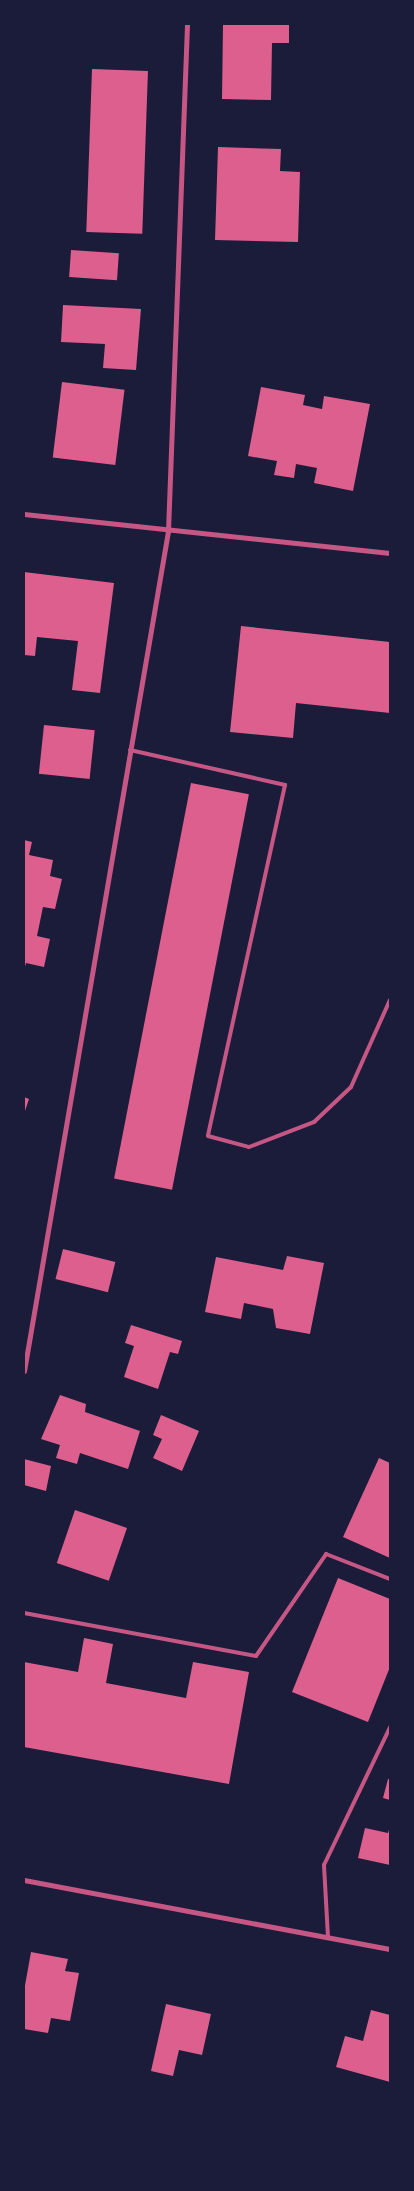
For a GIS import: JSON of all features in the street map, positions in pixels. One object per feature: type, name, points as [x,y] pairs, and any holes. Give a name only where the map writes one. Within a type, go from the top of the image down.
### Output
[{"type":"street","points":[[24,1371],[168,531],[187,24]]},
{"type":"street","points":[[24,514],[168,531],[390,553]]},
{"type":"street","points":[[24,1880],[390,1948]]},
{"type":"lane","points":[[130,750],[285,785],[208,1136],[249,1147],[314,1122],[351,1087],[390,1000]]},
{"type":"lane","points":[[24,1613],[256,1656],[326,1554],[390,1579]]},
{"type":"lane","points":[[328,1937],[324,1866],[390,1727]]},
{"type":"building","points":[[223,24],[289,24],[289,43],[272,43],[271,100],[222,99]]},
{"type":"building","points":[[92,69],[148,71],[142,234],[86,232]]},
{"type":"building","points":[[218,147],[281,149],[280,171],[300,172],[298,242],[215,240]]},
{"type":"building","points":[[71,250],[119,253],[117,280],[69,277]]},
{"type":"building","points":[[63,305],[141,309],[136,370],[103,368],[105,344],[61,342]]},
{"type":"building","points":[[62,382],[125,390],[115,465],[53,457]]},
{"type":"building","points":[[261,387],[305,395],[303,405],[322,409],[324,396],[370,404],[353,491],[314,483],[317,468],[296,464],[294,478],[274,475],[277,461],[248,456]]},
{"type":"building","points":[[24,572],[114,583],[100,693],[72,690],[78,641],[37,637],[35,656],[24,655]]},
{"type":"building","points":[[241,626],[390,642],[390,713],[296,703],[293,738],[230,732]]},
{"type":"building","points":[[44,725],[95,730],[90,779],[39,774]]},
{"type":"building","points":[[191,783],[249,794],[172,1190],[114,1179]]},
{"type":"building","points":[[24,840],[32,842],[29,855],[53,860],[50,876],[62,879],[55,909],[43,907],[37,936],[50,939],[44,967],[26,963],[24,970]]},
{"type":"building","points":[[24,1097],[29,1099],[24,1114]]},
{"type":"building","points":[[63,1249],[115,1262],[108,1292],[56,1279]]},
{"type":"building","points":[[287,1256],[324,1263],[310,1334],[276,1328],[273,1309],[244,1303],[241,1319],[205,1312],[216,1257],[283,1270]]},
{"type":"building","points":[[131,1325],[182,1341],[178,1354],[170,1352],[158,1389],[124,1377],[134,1346],[125,1343]]},
{"type":"building","points":[[60,1395],[86,1404],[85,1412],[140,1431],[128,1469],[80,1453],[77,1464],[56,1458],[60,1445],[41,1439]]},
{"type":"building","points":[[161,1415],[199,1431],[182,1471],[153,1458],[162,1439],[153,1435]]},
{"type":"building","points":[[379,1458],[390,1463],[390,1558],[343,1537]]},
{"type":"building","points":[[24,1459],[51,1466],[46,1491],[24,1485]]},
{"type":"building","points":[[75,1510],[127,1528],[109,1581],[57,1563]]},
{"type":"building","points":[[338,1578],[390,1599],[390,1667],[368,1722],[292,1692]]},
{"type":"building","points":[[84,1638],[113,1644],[106,1683],[186,1698],[193,1662],[249,1672],[229,1784],[24,1747],[24,1662],[78,1672]]},
{"type":"building","points":[[388,1779],[390,1779],[390,1800],[383,1798]]},
{"type":"building","points":[[390,1826],[390,1865],[358,1858],[365,1828],[388,1833]]},
{"type":"building","points":[[31,1952],[68,1959],[65,1971],[79,1973],[70,2021],[51,2018],[48,2033],[24,2029],[24,1991]]},
{"type":"building","points":[[166,2004],[211,2014],[202,2055],[179,2050],[173,2076],[151,2071]]},
{"type":"building","points":[[371,2010],[390,2015],[390,2082],[336,2067],[345,2036],[363,2041]]}]
